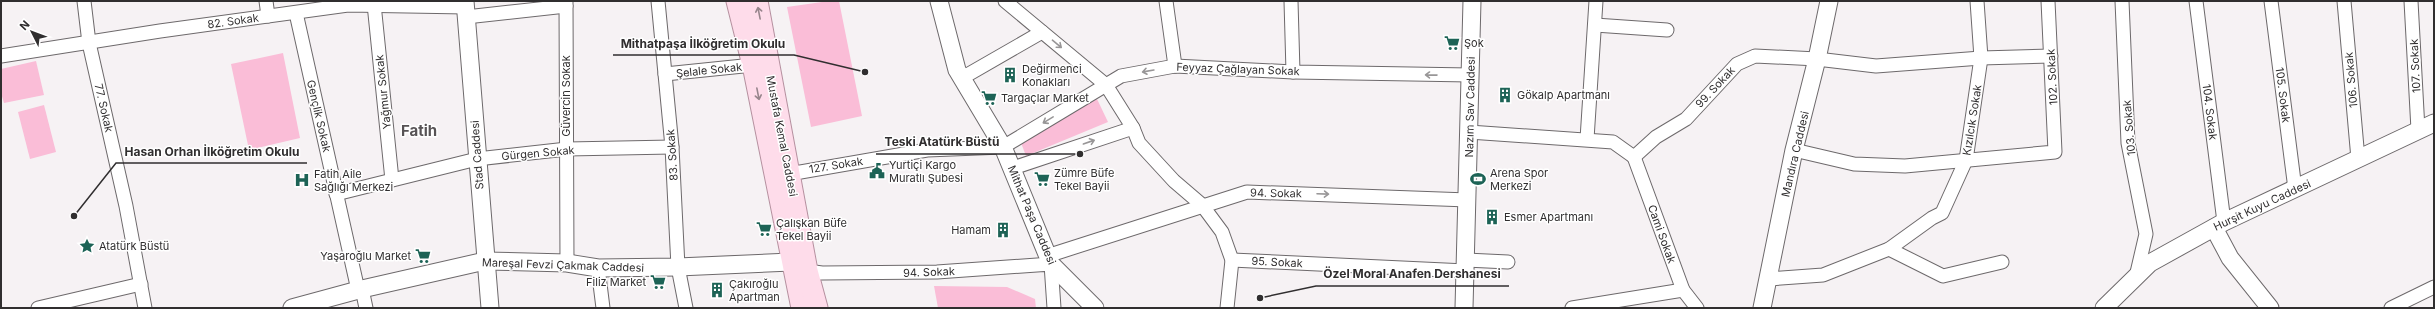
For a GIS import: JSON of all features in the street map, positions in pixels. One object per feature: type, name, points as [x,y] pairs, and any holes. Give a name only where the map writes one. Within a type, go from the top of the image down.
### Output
[{"type":"main road","name":"Mustafa Kemal Caddesi","points":[[737,1],[799,267],[817,308]]},
{"type":"main road","name":"Mustafa Kemal Caddesi","points":[[757,1],[789,174],[802,308]]},
{"type":"street","name":"77. Sokak","points":[[84,1],[89,42],[126,206],[145,308]]},
{"type":"street","points":[[266,1],[268,16]]},
{"type":"street","name":"83. Sokak","points":[[658,1],[672,147],[678,267],[686,308]]},
{"type":"street","name":"Mithat Paşa Caddesi","points":[[939,1],[949,46],[962,78],[1003,147],[1049,260],[1095,308]]},
{"type":"street","points":[[1005,1],[1106,85],[1133,128],[1139,143],[1174,181],[1202,205],[1222,232],[1232,260],[1227,308]]},
{"type":"street","points":[[1166,1],[1175,66]]},
{"type":"street","points":[[1291,1],[1293,72]]},
{"type":"street","name":"Nazım Sav Caddesi","points":[[1464,308],[1472,1]]},
{"type":"street","points":[[1587,139],[1596,1]]},
{"type":"street","name":"Mandıra Caddesi","points":[[1762,308],[1794,150],[1818,59],[1829,1]]},
{"type":"street","name":"Kızılcık Sokak","points":[[1768,279],[1823,275],[1889,249],[1932,218],[1942,213],[1966,160],[1981,58],[1977,1]]},
{"type":"street","name":"102. Sokak","points":[[1966,160],[2055,152],[2048,1]]},
{"type":"street","name":"103. Sokak","points":[[2122,1],[2128,143],[2146,234],[2136,277]]},
{"type":"street","name":"104. Sokak","points":[[2196,1],[2219,225]]},
{"type":"street","name":"105. Sokak","points":[[2271,1],[2295,190]]},
{"type":"street","name":"106. Sokak","points":[[2344,1],[2358,159]]},
{"type":"street","name":"107. Sokak","points":[[2411,1],[2418,130]]},
{"type":"street","name":"82. Sokak","points":[[1,56],[348,5],[374,4],[466,8],[566,3]]},
{"type":"street","name":"Güvercin Sokak","points":[[566,3],[567,263]]},
{"type":"street","name":"Yağmur Sokak","points":[[374,4],[392,180]]},
{"type":"street","name":"Stad Caddesi","points":[[466,8],[485,261],[490,308]]},
{"type":"street","name":"Gençlik Sokak","points":[[296,13],[336,194],[366,308]]},
{"type":"street","points":[[1595,25],[1667,30]]},
{"type":"street","points":[[962,78],[1042,32]]},
{"type":"street","name":"99. Sokak","points":[[1634,156],[1656,137],[1686,119],[1737,64],[1755,56],[1818,59],[1876,66],[1981,58],[2051,56]]},
{"type":"street","name":"Şelale Sokak","points":[[665,74],[752,66]]},
{"type":"street","name":"Feyyaz Çağlayan Sokak","points":[[1003,147],[1120,76],[1175,66],[1293,72],[1470,75]]},
{"type":"street","name":"Hurşit Kuyu Caddesi","points":[[2104,308],[2150,263],[2219,225],[2434,123]]},
{"type":"street","points":[[1012,168],[1133,128]]},
{"type":"street","points":[[1469,132],[1613,142],[1634,156]]},
{"type":"street","name":"Gürgen Sokak","points":[[336,194],[477,159],[567,149],[672,147]]},
{"type":"street","name":"127. Sokak","points":[[789,174],[927,150],[1003,147]]},
{"type":"street","points":[[1794,150],[1854,164],[1905,166],[1966,160]]},
{"type":"street","name":"Cami Sokak","points":[[1634,156],[1683,290],[1697,308]]},
{"type":"street","name":"94. Sokak","points":[[799,267],[822,273],[937,272],[1049,260],[1202,205],[1247,192],[1468,200]]},
{"type":"street","points":[[2219,225],[2230,258],[2269,308]]},
{"type":"street","points":[[1889,249],[1943,276],[2002,262]]},
{"type":"street","points":[[1049,260],[1054,308]]},
{"type":"street","name":"95. Sokak","points":[[1232,260],[1466,266],[1508,262]]},
{"type":"street","name":"Mareşal Fevzi Çakmak Caddesi","points":[[292,308],[360,289],[485,261],[567,263],[598,268],[799,267]]},
{"type":"street","points":[[598,268],[603,308]]},
{"type":"street","points":[[38,308],[141,284]]},
{"type":"street","points":[[2391,308],[2434,287]]},
{"type":"street","points":[[1572,308],[1683,290]]},
{"type":"shaded area","points":[[839,1],[862,116],[811,127],[787,7]]},
{"type":"shaded area","points":[[283,53],[300,138],[249,150],[231,64]]},
{"type":"shaded area","points":[[36,61],[44,95],[4,103],[1,93],[1,69]]},
{"type":"shaded area","points":[[1097,99],[1108,122],[1026,156],[1020,140]]},
{"type":"shaded area","points":[[44,105],[56,152],[30,159],[18,112]]},
{"type":"shaded area","points":[[934,286],[1007,287],[1035,299],[1036,308],[938,308]]},
{"type":"place","name":"Şok","points":[[1452,43]]},
{"type":"place","name":"Mithatpaşa İlköğretim Okulu","points":[[865,72]]},
{"type":"place","name":"Değirmenci Konakları","points":[[1010,75]]},
{"type":"place","name":"Gökalp Apartmanı","points":[[1505,95]]},
{"type":"place","name":"Targaçlar Market","points":[[989,98]]},
{"type":"place","name":"Teski Atatürk Büstü","points":[[1080,154]]},
{"type":"place","name":"Yurtiçi Kargo Muratlı Şubesi","points":[[877,171]]},
{"type":"place","name":"Zümre Büfe Tekel Bayii","points":[[1042,179]]},
{"type":"place","name":"Arena Spor Merkezi","points":[[1478,179]]},
{"type":"place","name":"Fatih Aile Sağlığı Merkezi","points":[[302,180]]},
{"type":"place","name":"Hasan Orhan İlköğretim Okulu","points":[[74,216]]},
{"type":"place","name":"Esmer Apartmanı","points":[[1492,217]]},
{"type":"place","name":"Çalışkan Büfe Tekel Bayii","points":[[764,229]]},
{"type":"place","name":"Hamam","points":[[1003,230]]},
{"type":"place","name":"Atatürk Büstü","points":[[87,246]]},
{"type":"place","name":"Yaşaroğlu Market","points":[[423,256]]},
{"type":"place","name":"Filiz Market","points":[[658,282]]},
{"type":"place","name":"Çakıroğlu Apartman","points":[[717,290]]},
{"type":"place","name":"Özel Moral Anafen Dershanesi","points":[[1260,298]]},
{"type":"district","name":"Fatih","points":[[419,130]]}]
